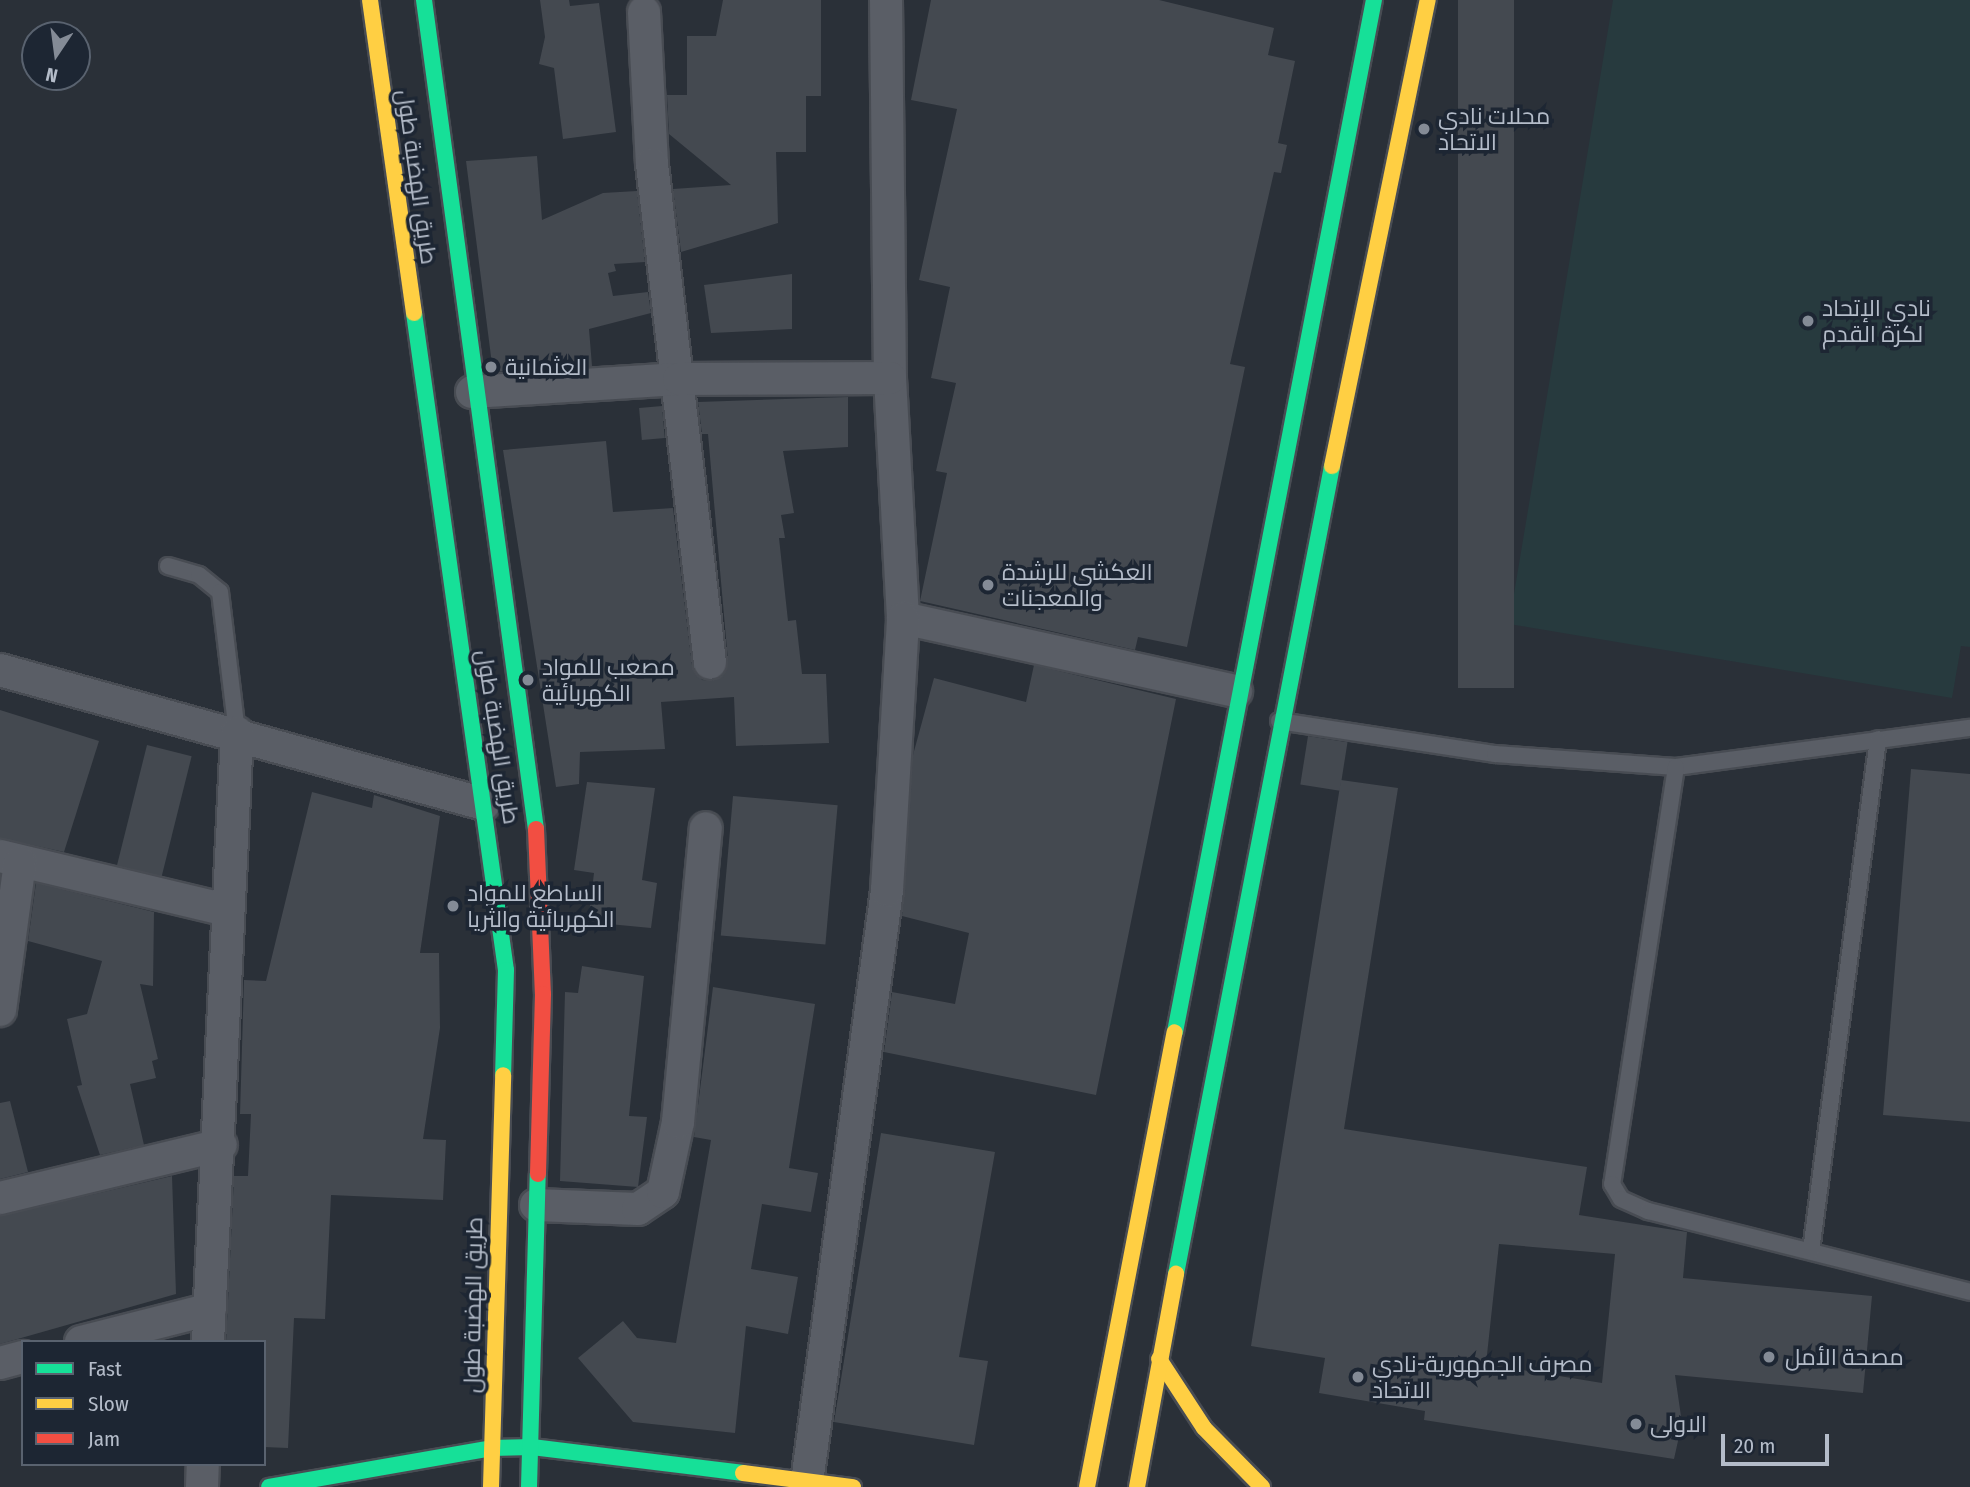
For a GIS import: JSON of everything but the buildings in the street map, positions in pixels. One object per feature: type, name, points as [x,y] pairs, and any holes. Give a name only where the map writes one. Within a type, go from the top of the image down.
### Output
[{"type":"main road","name":"طريق الهضبة طول","points":[[370,0],[506,970],[492,1487]]},
{"type":"main road","name":"طريق الهضبة طول","points":[[424,0],[472,392],[534,783],[542,994],[529,1487]]},
{"type":"main road","points":[[1087,1487],[1236,691],[1374,0]]},
{"type":"main road","points":[[1137,1487],[1158,1359],[1279,721],[1428,0]]},
{"type":"main road","points":[[1158,1359],[1204,1428],[1262,1487]]},
{"type":"main road","points":[[269,1487],[492,1448],[532,1447],[853,1487]]},
{"type":"street","points":[[807,1482],[887,890],[903,618],[890,378],[886,0]]},
{"type":"street","points":[[644,12],[652,164],[710,663]]},
{"type":"street","points":[[472,392],[679,379],[890,378]]},
{"type":"street","points":[[903,618],[1236,691]]},
{"type":"street","points":[[0,670],[237,733],[484,804]]},
{"type":"street","points":[[208,1340],[221,1145],[226,910],[237,733]]},
{"type":"street","points":[[536,1205],[638,1209],[663,1192],[678,1122],[706,828]]},
{"type":"street","points":[[0,1010],[10,859],[226,910]]},
{"type":"street","points":[[0,1198],[221,1145]]},
{"type":"street","points":[[89,1340],[210,1309]]},
{"type":"street","points":[[0,1363],[21,1358]]},
{"type":"street","points":[[202,1487],[203,1466]]},
{"type":"lane","points":[[168,566],[199,575],[220,593],[237,733]]},
{"type":"lane","points":[[1279,721],[1495,754],[1676,767],[1970,728]]},
{"type":"lane","points":[[1811,1251],[1878,739]]},
{"type":"lane","points":[[1676,767],[1612,1184],[1621,1199],[1648,1211],[1970,1292]]},
{"type":"green space","points":[[1613,0],[1970,0],[1970,647],[1961,646],[1952,698],[1509,624]]},
{"type":"traffic: fast","points":[[424,0],[536,829]]},
{"type":"traffic: fast","points":[[1175,1032],[1374,0]]},
{"type":"traffic: fast","points":[[414,313],[506,970],[503,1075]]},
{"type":"traffic: fast","points":[[1176,1274],[1332,466]]},
{"type":"traffic: fast","points":[[529,1487],[538,1174]]},
{"type":"traffic: fast","points":[[269,1487],[492,1448],[532,1447],[743,1473]]},
{"type":"traffic: slow","points":[[370,0],[414,313]]},
{"type":"traffic: slow","points":[[1332,466],[1428,0]]},
{"type":"traffic: slow","points":[[1087,1487],[1175,1032]]},
{"type":"traffic: slow","points":[[491,1487],[503,1075]]},
{"type":"traffic: slow","points":[[1137,1487],[1176,1274]]},
{"type":"traffic: slow","points":[[1159,1359],[1204,1428],[1262,1487]]},
{"type":"traffic: slow","points":[[743,1473],[853,1487]]},
{"type":"traffic: jam","points":[[536,829],[543,994],[538,1174]]},
{"type":"place","name":"محلات نادي الاتحاد","points":[[1424,129]]},
{"type":"place","name":"نادي الإتحاد لكرة القدم","points":[[1808,321]]},
{"type":"place","name":"العثمانية","points":[[491,367]]},
{"type":"place","name":"العكشي للرشدة والمعجنات","points":[[988,585]]},
{"type":"place","name":"مصعب للمواد الكهربائية","points":[[528,680]]},
{"type":"place","name":"الساطع للمواد الكهربائية والثريا","points":[[453,906]]},
{"type":"place","name":"مصحة الأمل","points":[[1769,1357]]},
{"type":"place","name":"مصرف الجمهورية-نادي الاتحاد","points":[[1358,1377]]},
{"type":"place","name":"الاولى","points":[[1636,1424]]}]
